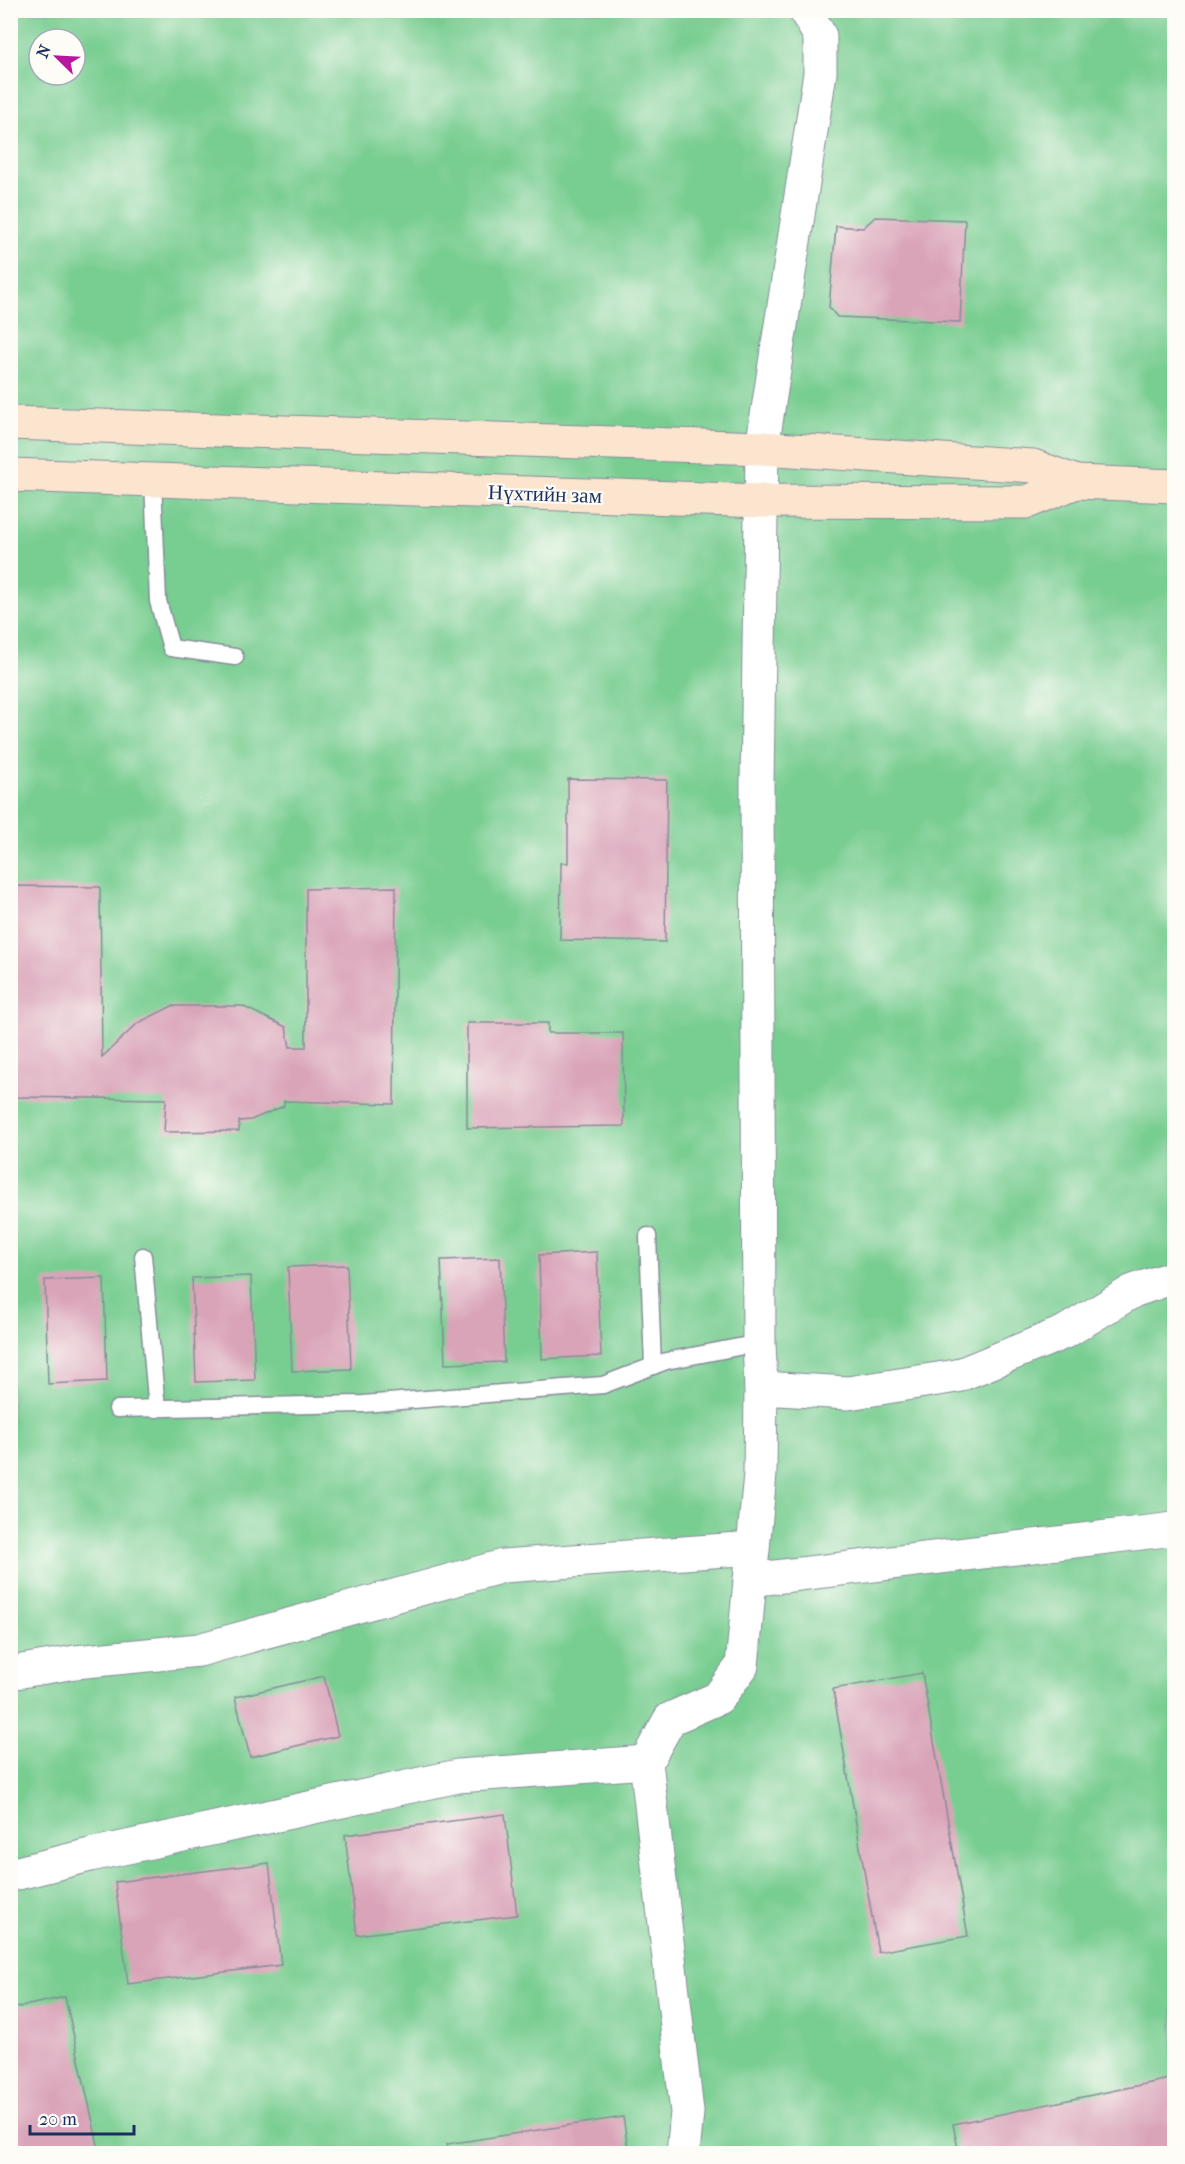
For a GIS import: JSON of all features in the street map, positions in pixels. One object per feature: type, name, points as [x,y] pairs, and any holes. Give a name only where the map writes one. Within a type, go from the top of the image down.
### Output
[{"type":"main road","name":"Нүхтийн зам","points":[[10,423],[762,448],[1033,466],[1076,482],[1174,486]]},
{"type":"main road","name":"Нүхтийн зам","points":[[10,475],[762,501],[1027,502],[1076,482]]},
{"type":"street","points":[[683,2154],[687,2112],[646,1762],[670,1719],[718,1698],[742,1666],[760,1474],[757,785],[762,448],[820,73],[820,36],[805,10]]},
{"type":"street","points":[[761,1388],[848,1393],[957,1376],[1065,1332],[1133,1291],[1174,1277]]},
{"type":"street","points":[[10,1672],[75,1662],[199,1650],[503,1566],[751,1564],[1174,1529]]},
{"type":"street","points":[[10,1875],[90,1855],[458,1776],[646,1762]]},
{"type":"lane","points":[[153,480],[158,602],[171,648],[235,657]]},
{"type":"lane","points":[[648,1236],[653,1366]]},
{"type":"lane","points":[[143,1256],[157,1409]]},
{"type":"lane","points":[[117,1409],[363,1404],[603,1385],[653,1366],[694,1355],[759,1343]]},
{"type":"green space","points":[[11,11],[1174,11],[1174,2153],[11,2153]]},
{"type":"building","points":[[875,217],[965,220],[960,322],[837,317],[829,307],[836,226],[863,228]]},
{"type":"building","points":[[568,779],[667,780],[665,942],[560,940],[561,863],[568,863]]},
{"type":"building","points":[[10,886],[100,887],[102,1057],[138,1023],[172,1006],[242,1006],[286,1027],[290,1047],[306,1047],[306,889],[396,887],[394,1104],[284,1101],[284,1106],[251,1120],[239,1121],[239,1131],[164,1132],[166,1099],[10,1097]]},
{"type":"building","points":[[467,1023],[548,1023],[548,1033],[623,1033],[624,1126],[467,1128]]},
{"type":"building","points":[[597,1252],[601,1356],[542,1359],[539,1255]]},
{"type":"building","points":[[500,1258],[504,1362],[445,1364],[441,1260]]},
{"type":"building","points":[[347,1265],[351,1369],[292,1371],[288,1267]]},
{"type":"building","points":[[251,1276],[255,1380],[196,1382],[192,1278]]},
{"type":"building","points":[[104,1278],[107,1381],[48,1384],[45,1280]]},
{"type":"building","points":[[922,1673],[968,1936],[878,1952],[833,1689]]},
{"type":"building","points":[[324,1676],[338,1736],[250,1757],[235,1697]]},
{"type":"building","points":[[505,1814],[517,1915],[357,1935],[345,1835]]},
{"type":"building","points":[[269,1863],[281,1965],[128,1984],[115,1882]]},
{"type":"building","points":[[65,1997],[100,2154],[10,2154],[10,2009]]},
{"type":"building","points":[[1174,2078],[1174,2154],[959,2154],[953,2124]]},
{"type":"building","points":[[623,2117],[629,2154],[449,2154],[447,2144]]}]
